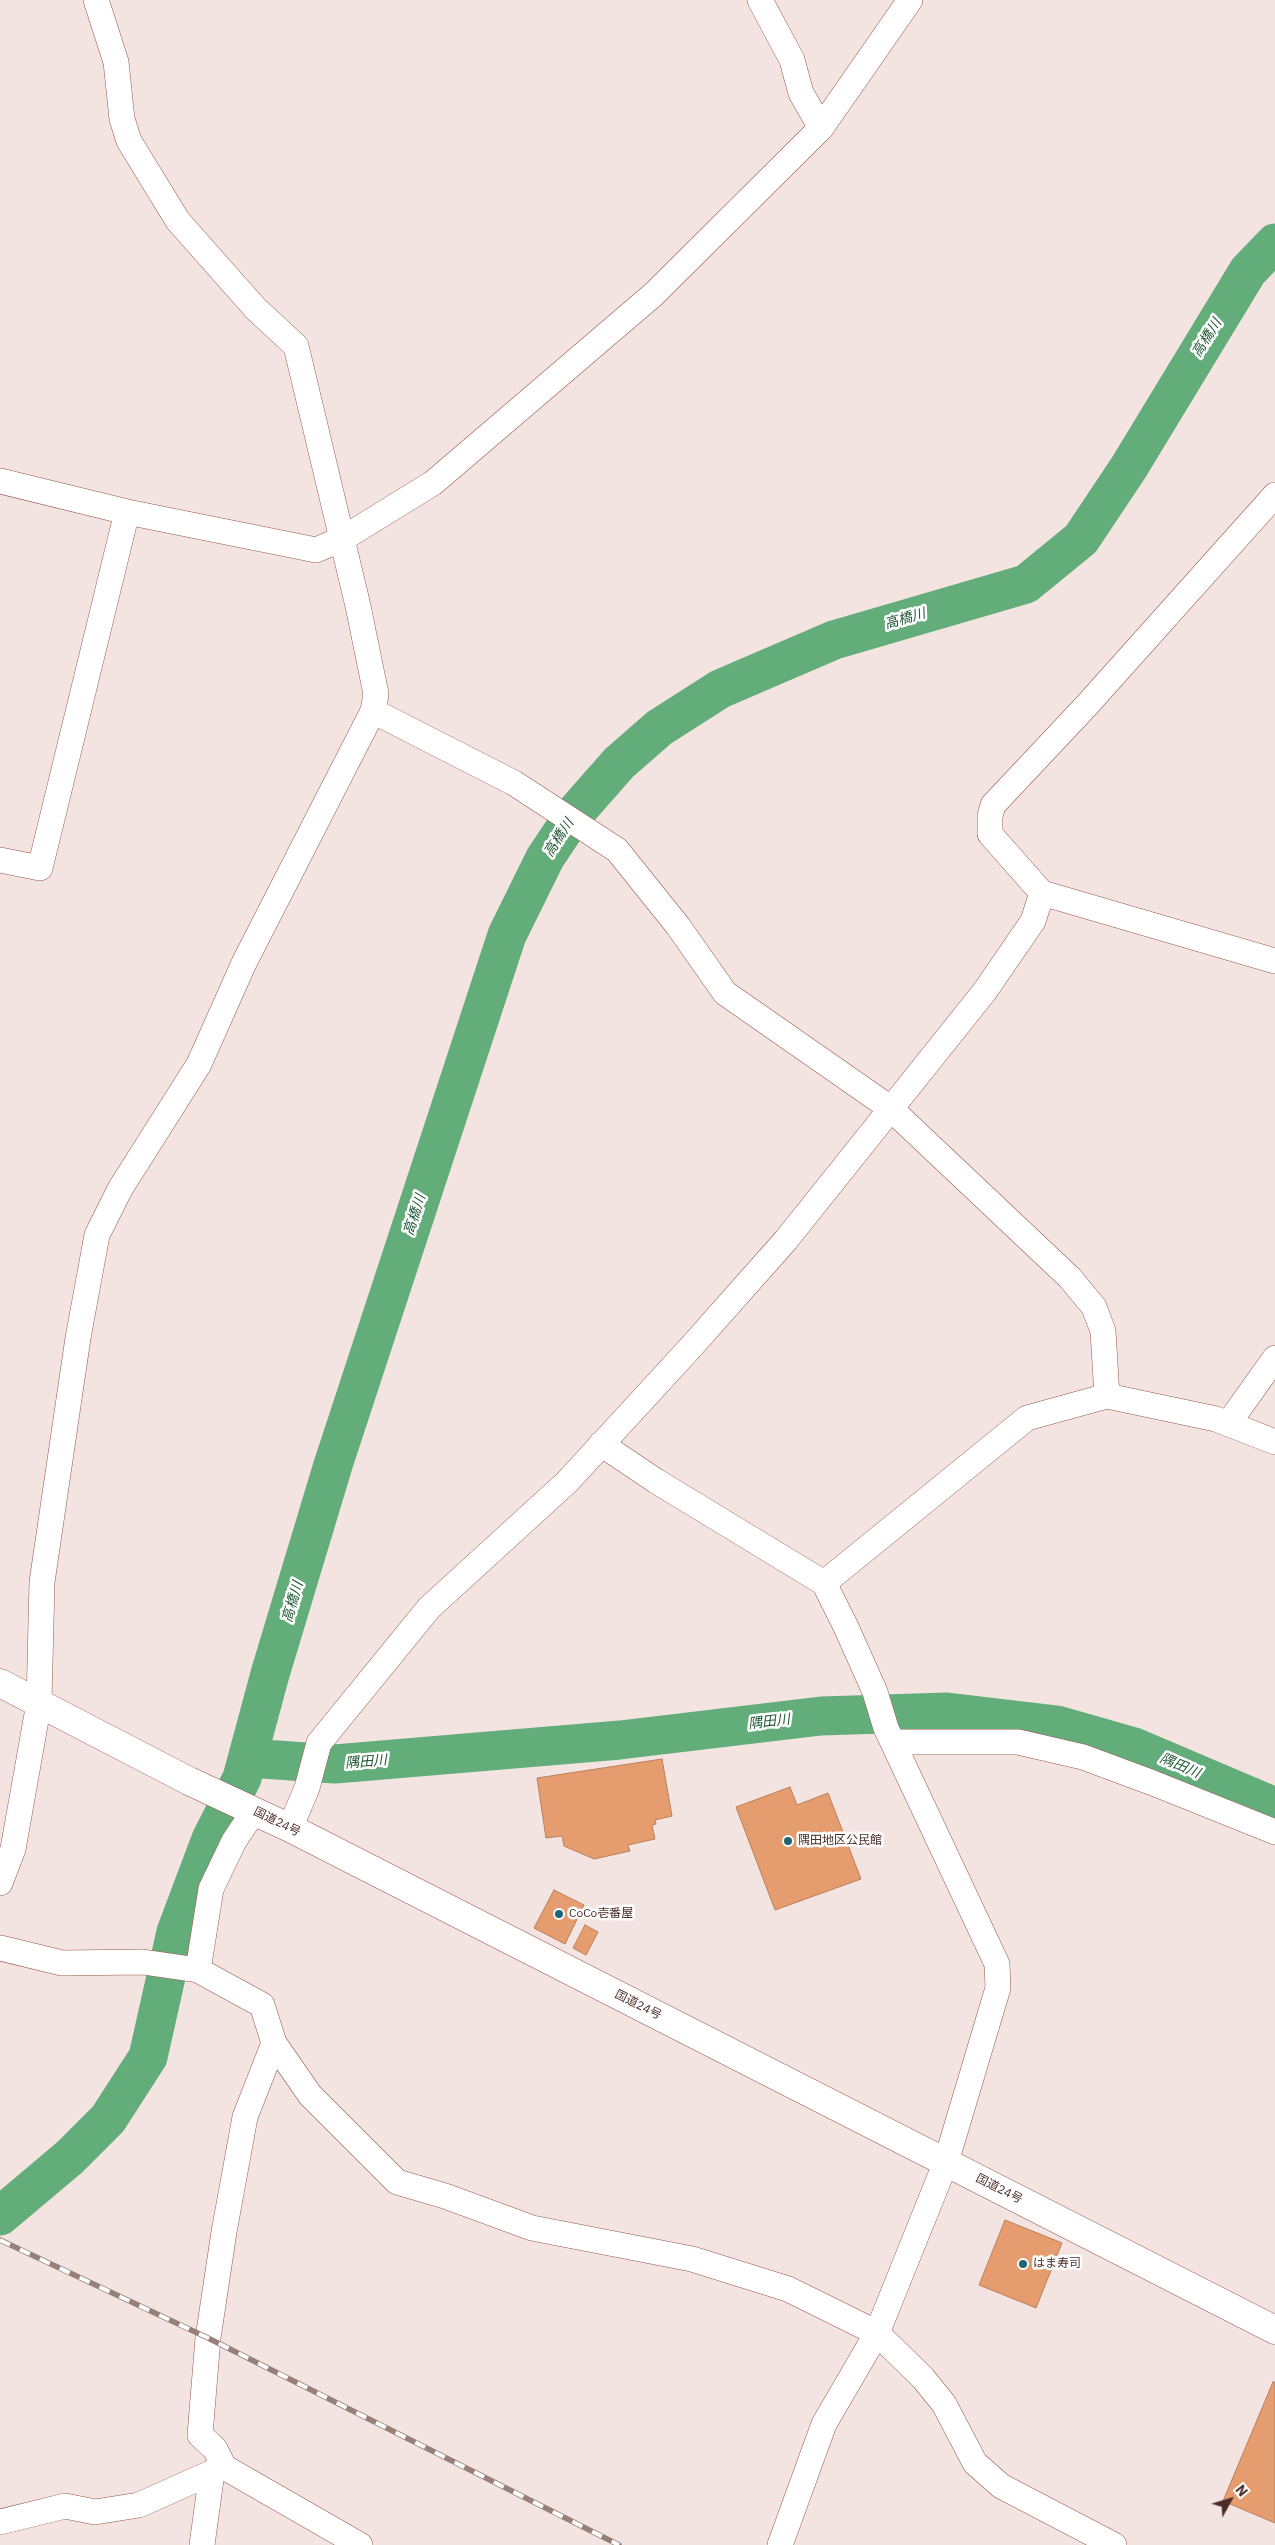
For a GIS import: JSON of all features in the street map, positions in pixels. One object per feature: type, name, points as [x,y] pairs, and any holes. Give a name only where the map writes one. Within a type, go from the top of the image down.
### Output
[{"type":"highway","name":"国道24号","points":[[0,1683],[189,1781],[290,1828],[1275,2330]]},
{"type":"street","points":[[0,1883],[12,1848],[39,1703],[42,1582],[78,1338],[97,1235],[120,1189],[199,1064],[244,963],[373,711],[376,694],[358,606],[296,346],[256,309],[178,222],[129,141],[122,120],[116,62],[96,0]]},
{"type":"street","points":[[760,0],[792,60],[801,93],[821,128]]},
{"type":"street","points":[[0,481],[127,512],[316,550],[342,539],[433,483],[654,294],[821,128],[910,0]]},
{"type":"street","points":[[1275,495],[1087,705],[993,805],[990,816],[990,834],[1042,893],[1275,960]]},
{"type":"street","points":[[0,860],[40,868],[127,512]]},
{"type":"street","points":[[373,711],[514,784],[617,850],[678,926],[724,993],[890,1108],[1070,1278],[1094,1307],[1102,1331],[1107,1396]]},
{"type":"street","points":[[290,1828],[307,1788],[319,1743],[430,1608],[567,1482],[786,1240],[985,991],[1033,921],[1042,893]]},
{"type":"street","points":[[1228,1424],[1275,1358]]},
{"type":"street","points":[[824,1583],[1027,1418],[1107,1396],[1216,1419],[1275,1442]]},
{"type":"street","points":[[601,1444],[656,1481],[824,1583],[875,1692],[889,1735],[997,1964],[998,1988],[946,2162],[877,2334],[824,2424],[780,2545]]},
{"type":"street","points":[[889,1735],[1018,1742],[1083,1757],[1153,1782],[1275,1832]]},
{"type":"street","points":[[198,1970],[211,1889],[234,1841],[254,1811]]},
{"type":"street","points":[[0,1948],[62,1963],[143,1962],[198,1970],[262,2005],[274,2043],[310,2095],[398,2182],[445,2196],[532,2228],[692,2259],[788,2289],[877,2334],[924,2378],[944,2404],[975,2463],[1002,2486],[1114,2545]]},
{"type":"street","points":[[202,2545],[218,2470],[215,2449],[200,2435],[208,2338],[224,2232],[246,2116],[274,2043]]},
{"type":"street","points":[[0,2522],[66,2506],[95,2512],[139,2505],[218,2470]]},
{"type":"street","points":[[218,2470],[360,2545]]},
{"type":"building","points":[[662,1759],[672,1816],[655,1820],[656,1824],[652,1825],[655,1839],[628,1845],[630,1851],[594,1859],[564,1846],[562,1836],[546,1838],[537,1778]]},
{"type":"building","points":[[790,1787],[797,1805],[828,1793],[861,1879],[775,1910],[736,1807]]},
{"type":"building","points":[[554,1890],[584,1905],[565,1944],[534,1928]]},
{"type":"building","points":[[585,1925],[598,1932],[586,1955],[573,1948]]},
{"type":"building","points":[[1005,2220],[1062,2243],[1036,2308],[979,2285]]},
{"type":"building","points":[[1273,2382],[1275,2382],[1275,2523],[1223,2501]]},
{"type":"waterway","name":"高橋川","points":[[0,2216],[70,2157],[108,2119],[148,2057],[176,1932],[211,1839],[242,1778],[270,1674],[333,1465],[507,935],[545,858],[575,813],[619,763],[659,728],[720,689],[834,640],[1026,584],[1081,539],[1129,467],[1248,271],[1275,243]]},
{"type":"waterway","name":"隅田川","points":[[248,1758],[335,1764],[620,1740],[821,1716],[947,1712],[1057,1725],[1134,1747],[1275,1807]]},
{"type":"railway","points":[[0,2240],[208,2338],[619,2545]]},
{"type":"place","name":"隅田地区公民館","points":[[788,1841]]},
{"type":"place","name":"CoCo壱番屋","points":[[559,1914]]},
{"type":"place","name":"はま寿司","points":[[1023,2264]]}]
